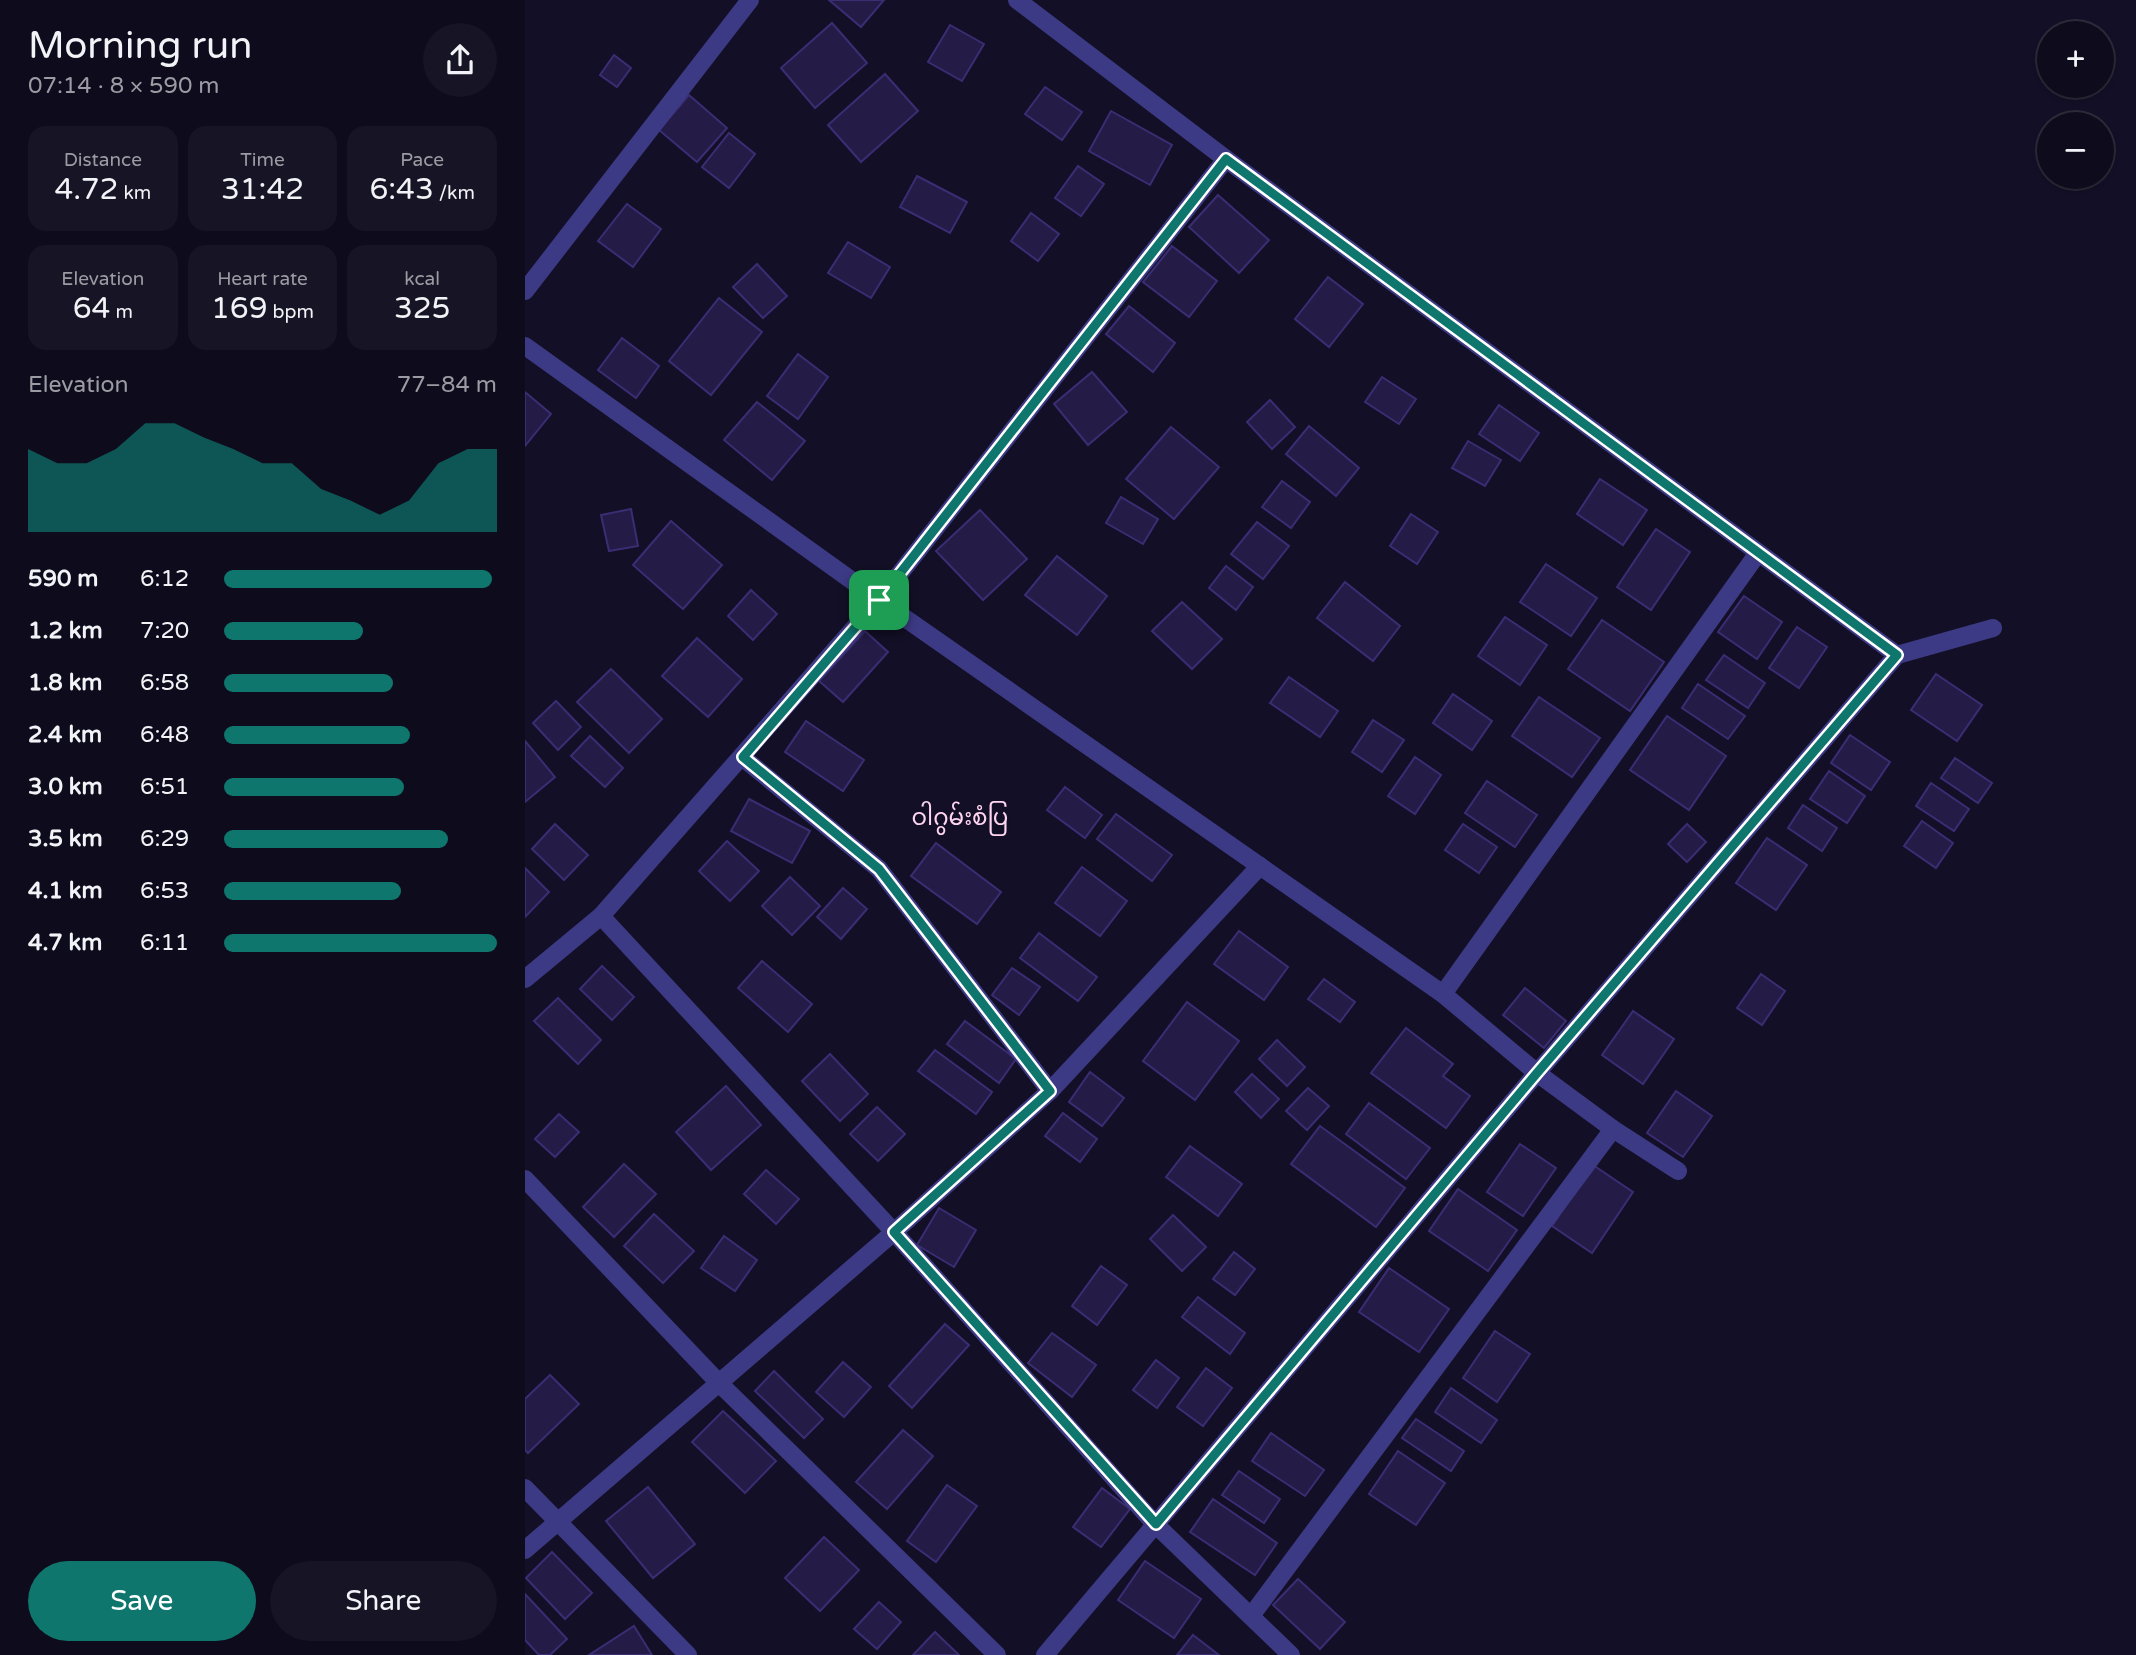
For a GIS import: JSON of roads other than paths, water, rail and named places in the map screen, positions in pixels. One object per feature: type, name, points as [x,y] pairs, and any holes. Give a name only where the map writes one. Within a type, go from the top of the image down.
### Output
[{"type":"street","points":[[525,291],[750,0]]},
{"type":"street","points":[[1017,0],[1226,159],[1897,655]]},
{"type":"street","points":[[525,979],[601,916],[879,600],[1226,159]]},
{"type":"street","points":[[525,346],[879,600],[1443,994],[1537,1073],[1613,1129],[1678,1171]]},
{"type":"street","points":[[1443,994],[1758,553]]},
{"type":"street","points":[[1045,1655],[1537,1073],[1897,655],[1993,628]]},
{"type":"street","points":[[743,757],[879,869],[1050,1091]]},
{"type":"street","points":[[525,1550],[894,1232],[1050,1091],[1260,866]]},
{"type":"street","points":[[601,916],[894,1232],[1156,1524],[1291,1655]]},
{"type":"street","points":[[1251,1616],[1613,1129]]},
{"type":"street","points":[[525,1179],[719,1383],[997,1655]]},
{"type":"street","points":[[525,1488],[688,1655]]},
{"type":"district","name":"ဝါဂွမ်းစံပြ","points":[[960,818]]}]
